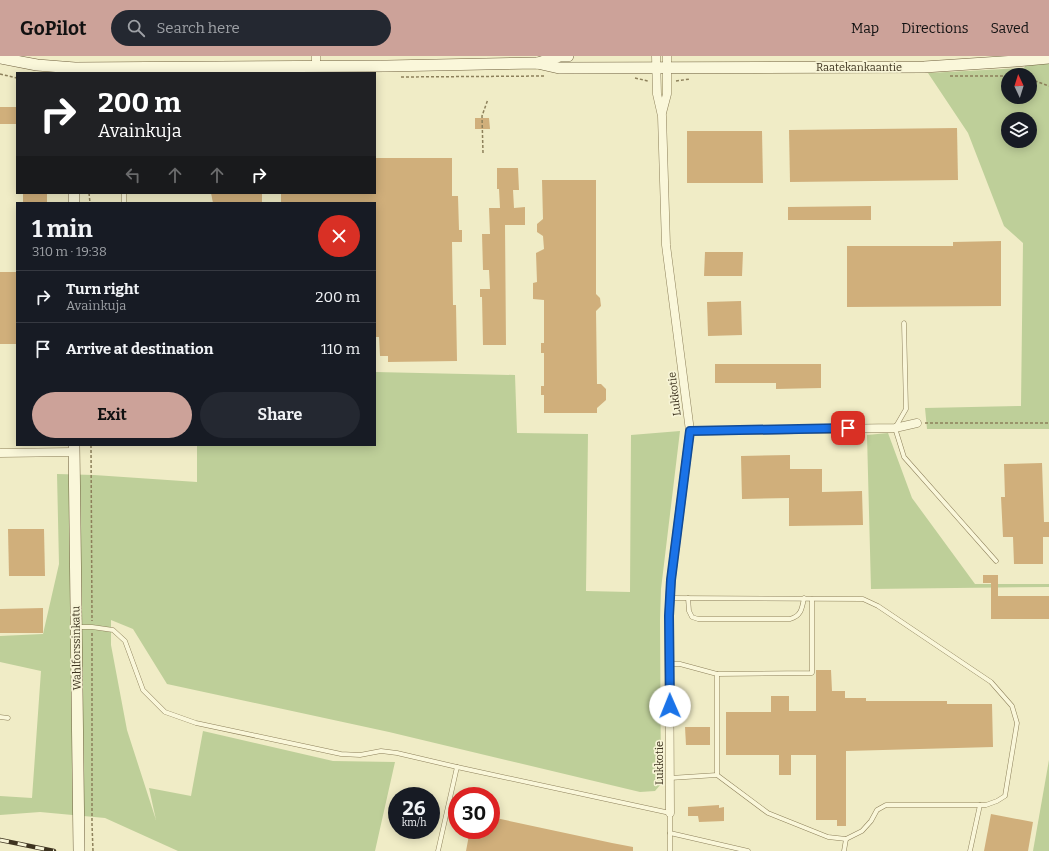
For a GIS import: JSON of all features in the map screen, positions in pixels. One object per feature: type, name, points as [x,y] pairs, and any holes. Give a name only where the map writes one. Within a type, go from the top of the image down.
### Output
[{"type":"main road","points":[[537,64],[560,56],[568,56]]},
{"type":"main road","points":[[0,58],[74,71],[316,61],[537,64],[559,68],[656,62]]},
{"type":"main road","name":"Raatekankaantie","points":[[656,62],[668,67],[924,67],[1016,62],[1049,58]]},
{"type":"main road","name":"Wahlforssinkatu","points":[[74,449],[79,851]]},
{"type":"street","points":[[662,116],[667,94],[667,56]]},
{"type":"street","points":[[656,62],[657,94],[662,116]]},
{"type":"street","name":"Lukkotie","points":[[662,116],[666,245],[690,431],[670,598],[670,813]]},
{"type":"street","points":[[690,431],[895,428],[917,422]]},
{"type":"street","points":[[0,453],[74,449]]},
{"type":"lane","points":[[904,323],[906,409],[895,428],[904,457],[996,561]]},
{"type":"lane","points":[[670,598],[863,599],[878,606],[991,682],[1012,706],[1018,723],[1005,796],[997,801],[986,804],[886,805],[877,810],[871,821],[862,831],[846,839],[828,837],[768,813],[717,775],[670,778]]},
{"type":"lane","points":[[688,598],[689,611],[692,617],[698,619],[790,619],[798,616],[802,612],[804,598]]},
{"type":"lane","points":[[669,664],[680,664],[717,674],[812,673],[812,599]]},
{"type":"lane","points":[[76,627],[92,627],[113,630],[125,641],[143,690],[165,712],[196,723],[341,754],[360,755],[381,751],[397,753],[670,813],[670,851]]},
{"type":"lane","points":[[717,674],[717,775]]},
{"type":"lane","points":[[0,717],[8,718]]},
{"type":"lane","points":[[438,851],[457,767]]},
{"type":"lane","points":[[970,851],[980,804]]},
{"type":"lane","points":[[670,833],[748,851]]},
{"type":"lane","points":[[844,851],[846,839]]},
{"type":"path","points":[[0,74],[16,78]]},
{"type":"path","points":[[398,77],[551,76]]},
{"type":"path","points":[[947,76],[1001,76]]},
{"type":"path","points":[[630,77],[644,81],[657,81]]},
{"type":"path","points":[[668,81],[679,81]]},
{"type":"path","points":[[1037,82],[1049,86]]},
{"type":"path","points":[[483,153],[482,116],[488,100]]},
{"type":"path","points":[[917,422],[1049,423]]},
{"type":"path","points":[[91,446],[92,824],[94,851]]},
{"type":"green space","points":[[1031,56],[1049,56],[1049,429],[927,429],[925,408],[1021,406],[1023,243],[1004,226],[968,133],[928,73],[1001,69],[1001,104],[1037,104],[1037,68],[1024,68]]},
{"type":"green space","points":[[376,372],[515,375],[517,433],[588,434],[586,591],[630,592],[631,435],[680,431],[661,589],[661,784],[655,791],[640,792],[389,732],[167,684],[133,629],[111,620],[111,645],[127,730],[156,820],[149,788],[191,796],[203,731],[333,761],[395,762],[389,787],[388,787],[388,793],[375,851],[178,851],[105,818],[40,812],[0,815],[0,796],[32,798],[41,671],[0,662],[0,636],[43,634],[59,564],[57,474],[197,482],[197,446],[376,446]]},
{"type":"green space","points":[[888,433],[912,498],[975,584],[1049,584],[1049,587],[871,589],[867,435]]},
{"type":"green space","points":[[1049,760],[1049,851],[1033,851]]},
{"type":"building","points":[[0,107],[16,107],[16,124],[0,124]]},
{"type":"building","points":[[475,118],[489,118],[490,129],[475,129]]},
{"type":"building","points":[[957,128],[958,180],[790,182],[789,130]]},
{"type":"building","points":[[687,131],[762,131],[763,183],[687,183]]},
{"type":"building","points":[[376,158],[452,158],[452,196],[458,196],[459,230],[462,230],[462,242],[452,242],[453,305],[456,305],[457,361],[388,362],[388,356],[380,356],[379,337],[376,337],[376,202],[281,202],[281,194],[376,194]]},
{"type":"building","points":[[497,168],[518,168],[519,190],[513,190],[514,208],[525,207],[525,225],[505,225],[506,345],[483,345],[482,297],[480,297],[480,289],[490,289],[489,270],[483,270],[482,234],[490,234],[489,208],[500,208],[499,189],[497,189]]},
{"type":"building","points":[[542,180],[596,180],[596,294],[600,298],[601,306],[596,311],[597,384],[601,384],[606,389],[606,400],[597,408],[597,413],[544,413],[544,395],[541,395],[541,386],[544,386],[544,353],[541,353],[541,343],[544,343],[544,300],[533,299],[533,283],[537,282],[536,253],[544,249],[543,236],[537,232],[537,224],[543,219]]},
{"type":"building","points":[[23,194],[47,194],[47,202],[23,202]]},
{"type":"building","points":[[211,194],[262,194],[262,202],[213,202]]},
{"type":"building","points":[[871,206],[871,220],[788,220],[788,207]]},
{"type":"building","points":[[1001,241],[1001,306],[847,307],[847,246],[953,246],[953,242]]},
{"type":"building","points":[[705,252],[743,252],[742,276],[704,276]]},
{"type":"building","points":[[0,272],[16,272],[16,344],[0,344]]},
{"type":"building","points":[[741,301],[742,335],[708,336],[707,302]]},
{"type":"building","points":[[715,364],[821,364],[821,388],[776,389],[776,383],[715,383]]},
{"type":"building","points":[[790,455],[790,469],[822,469],[822,492],[862,491],[863,525],[789,526],[789,498],[742,499],[741,456]]},
{"type":"building","points":[[1042,463],[1044,522],[1049,522],[1049,537],[1043,537],[1043,564],[1014,564],[1013,537],[1003,537],[1001,497],[1005,497],[1004,464]]},
{"type":"building","points":[[8,529],[44,529],[45,576],[9,576]]},
{"type":"building","points":[[983,575],[998,575],[998,596],[1049,596],[1049,619],[991,619],[991,583],[983,583]]},
{"type":"building","points":[[43,608],[43,633],[0,633],[0,609]]},
{"type":"building","points":[[816,670],[831,670],[832,691],[845,691],[845,698],[866,698],[866,701],[947,701],[947,704],[992,704],[993,747],[846,751],[846,826],[837,826],[837,820],[816,820],[816,755],[791,755],[791,775],[779,775],[779,755],[726,755],[726,712],[771,712],[771,696],[789,696],[789,711],[816,711]]},
{"type":"building","points":[[685,727],[710,727],[710,745],[686,745]]},
{"type":"building","points":[[719,805],[719,808],[724,807],[724,821],[699,822],[698,816],[688,816],[688,807]]},
{"type":"building","points":[[991,814],[1033,822],[1028,851],[984,851]]},
{"type":"building","points":[[500,819],[633,847],[633,851],[466,851],[468,839],[500,839]]},
{"type":"railway","points":[[0,840],[54,851]]},
{"type":"route","points":[[670,706],[669,616],[671,580],[690,431],[848,428]]}]
